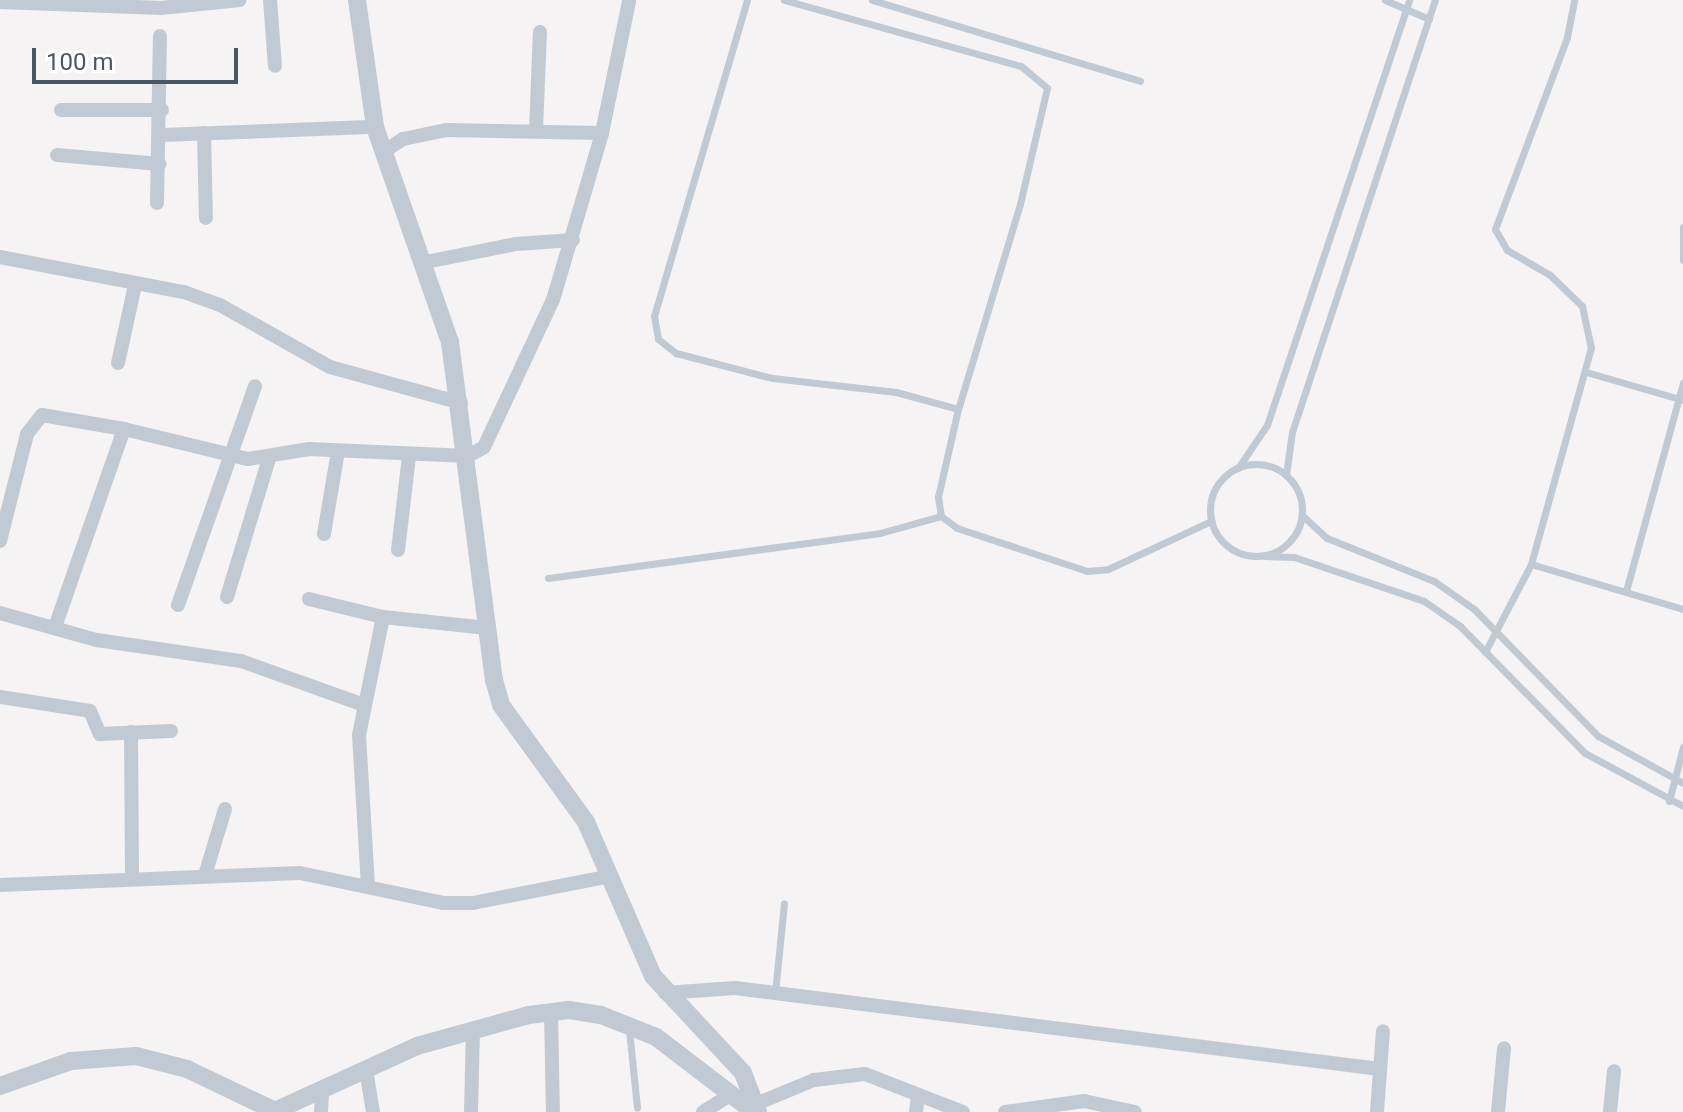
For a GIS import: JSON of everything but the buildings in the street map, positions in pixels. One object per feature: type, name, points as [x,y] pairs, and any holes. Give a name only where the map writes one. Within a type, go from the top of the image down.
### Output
[{"type":"street","points":[[0,2],[161,8],[240,0]]},
{"type":"street","points":[[270,0],[275,66]]},
{"type":"street","points":[[357,0],[375,127],[426,262],[461,403],[487,628],[501,705],[564,786],[611,876],[638,948],[665,993],[743,1073],[756,1109]]},
{"type":"street","points":[[0,541],[4,505],[27,434],[42,415],[269,459],[309,449],[409,457],[468,456],[489,440],[528,362],[573,240],[602,133],[629,2]]},
{"type":"street","points":[[536,130],[540,32]]},
{"type":"street","points":[[157,203],[162,135],[160,36]]},
{"type":"street","points":[[61,110],[162,110]]},
{"type":"street","points":[[162,135],[375,127]]},
{"type":"street","points":[[383,152],[423,133],[536,130],[602,133]]},
{"type":"street","points":[[204,133],[206,218]]},
{"type":"street","points":[[57,155],[160,164]]},
{"type":"street","points":[[426,262],[516,244],[573,240]]},
{"type":"street","points":[[0,257],[184,292],[220,305],[330,367],[376,384],[461,403]]},
{"type":"street","points":[[118,363],[135,285]]},
{"type":"street","points":[[178,605],[255,386]]},
{"type":"street","points":[[55,627],[124,429]]},
{"type":"street","points":[[324,534],[338,451]]},
{"type":"street","points":[[398,550],[409,457]]},
{"type":"street","points":[[227,597],[269,459]]},
{"type":"street","points":[[309,599],[383,617],[487,628]]},
{"type":"street","points":[[0,613],[150,650],[241,661],[364,705]]},
{"type":"street","points":[[368,886],[358,770],[364,705],[383,617]]},
{"type":"street","points":[[0,697],[85,709],[93,714],[97,732],[171,731]]},
{"type":"street","points":[[131,732],[132,879]]},
{"type":"street","points":[[205,875],[225,809]]},
{"type":"street","points":[[0,885],[300,873],[443,903],[473,903],[611,876]]},
{"type":"street","points":[[665,993],[709,986],[775,993],[1380,1069]]},
{"type":"street","points":[[0,1086],[71,1061],[136,1056],[187,1069],[262,1109],[289,1109],[417,1046],[551,1012],[601,1015],[629,1024],[686,1057],[730,1095],[756,1109]]},
{"type":"street","points":[[551,1012],[553,1112]]},
{"type":"street","points":[[471,1112],[473,1031]]},
{"type":"street","points":[[1377,1112],[1383,1031]]},
{"type":"street","points":[[1498,1112],[1504,1048]]},
{"type":"street","points":[[366,1070],[373,1112]]},
{"type":"street","points":[[1610,1112],[1614,1071]]},
{"type":"street","points":[[756,1109],[842,1073],[865,1074],[963,1112]]},
{"type":"street","points":[[321,1112],[322,1092]]},
{"type":"street","points":[[703,1112],[730,1095]]},
{"type":"street","points":[[916,1112],[918,1095]]},
{"type":"street","points":[[1005,1112],[1084,1101],[1135,1112]]},
{"type":"lane","points":[[747,0],[654,316],[658,339],[676,353],[772,378],[896,392],[958,409]]},
{"type":"lane","points":[[784,0],[1021,66],[1047,88],[1020,204],[958,409],[938,497],[941,516],[957,528],[1087,571],[1108,569],[1211,521]]},
{"type":"lane","points":[[872,0],[1140,81]]},
{"type":"lane","points":[[1385,0],[1407,4],[1429,19]]},
{"type":"lane","points":[[1265,556],[1289,542],[1302,515],[1301,500],[1286,475],[1292,432],[1435,0]]},
{"type":"lane","points":[[1485,652],[1531,564],[1591,348],[1582,306],[1550,275],[1507,250],[1495,229],[1567,37],[1574,0]]},
{"type":"lane","points":[[1407,4],[1267,425],[1238,468],[1213,493],[1211,521],[1228,547],[1242,554],[1294,557],[1424,601],[1485,652],[1585,753],[1683,806]]},
{"type":"lane","points":[[1683,227],[1683,260]]},
{"type":"lane","points":[[1586,372],[1680,399]]},
{"type":"lane","points":[[1626,591],[1683,383]]},
{"type":"lane","points":[[1238,468],[1254,464],[1286,475]]},
{"type":"lane","points":[[1302,515],[1327,538],[1434,581],[1474,609],[1598,736],[1683,783]]},
{"type":"lane","points":[[548,578],[880,533],[941,516]]},
{"type":"lane","points":[[1531,564],[1683,609]]},
{"type":"lane","points":[[1669,801],[1683,747]]},
{"type":"lane","points":[[775,993],[784,903]]},
{"type":"lane","points":[[629,1024],[637,1108]]}]
